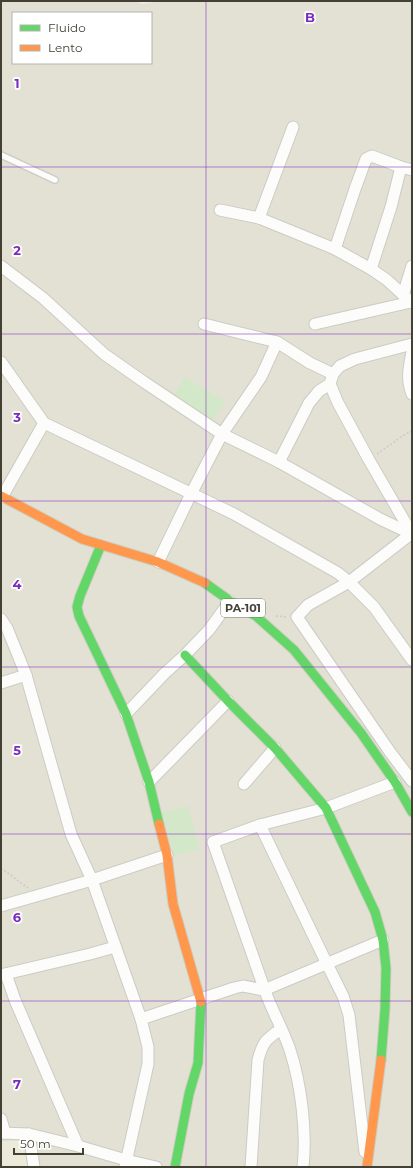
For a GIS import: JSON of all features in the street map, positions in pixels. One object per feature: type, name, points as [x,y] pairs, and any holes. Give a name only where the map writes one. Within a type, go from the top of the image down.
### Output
[{"type":"street","points":[[259,218],[293,127]]},
{"type":"street","points":[[335,249],[366,159],[372,156],[412,170]]},
{"type":"street","points":[[371,269],[391,207],[401,167]]},
{"type":"street","points":[[220,210],[259,218],[335,249],[371,269],[387,280],[409,300]]},
{"type":"street","points":[[1,266],[43,298],[104,354],[222,434],[279,462],[380,519],[412,534]]},
{"type":"street","points":[[409,300],[412,266]]},
{"type":"street","points":[[316,324],[409,300]]},
{"type":"street","points":[[204,324],[278,342],[310,362],[332,379],[338,403],[412,534]]},
{"type":"street","points":[[158,562],[222,434],[261,376],[278,342]]},
{"type":"street","points":[[279,462],[309,403],[332,379],[340,366],[355,359],[412,344]]},
{"type":"street","points":[[412,352],[408,383],[412,394]]},
{"type":"street","points":[[1,362],[44,424],[234,514],[338,573],[374,607],[412,660]]},
{"type":"street","points":[[2,497],[44,424]]},
{"type":"street","name":"PA-101","points":[[2,497],[82,539],[158,562],[206,583],[230,601],[256,616],[294,650],[361,733],[395,782],[412,812]]},
{"type":"street","points":[[412,534],[349,582],[308,605],[297,617],[390,752],[412,781]]},
{"type":"street","points":[[100,545],[80,596],[77,607],[78,616],[126,714],[149,782],[167,856],[173,904],[200,1000],[198,1063],[189,1094],[175,1167]]},
{"type":"street","points":[[126,714],[164,674],[185,655],[208,630],[230,601]]},
{"type":"street","points":[[3,625],[26,675],[71,834],[92,880],[141,1019],[148,1047],[148,1064],[126,1164]]},
{"type":"street","points":[[185,655],[275,748],[326,808],[375,912],[383,940],[386,968],[385,1009],[381,1058],[366,1167]]},
{"type":"street","points":[[1,683],[26,675]]},
{"type":"street","points":[[149,782],[228,701]]},
{"type":"street","points":[[244,784],[275,748]]},
{"type":"street","points":[[303,1167],[305,1153],[303,1119],[297,1079],[290,1050],[264,990],[213,842],[260,825],[326,808],[395,782]]},
{"type":"street","points":[[260,825],[343,996],[349,1015],[366,1167]]},
{"type":"street","points":[[1,906],[92,880],[167,856]]},
{"type":"street","points":[[141,1019],[234,988],[243,986],[264,990],[383,940]]},
{"type":"street","points":[[78,1146],[4,974],[115,947]]},
{"type":"street","points":[[251,1167],[258,1060],[262,1046],[269,1037],[282,1030]]},
{"type":"street","points":[[1,1119],[3,1133],[29,1134],[78,1146],[126,1164],[156,1167]]},
{"type":"street","points":[[29,1134],[34,1167]]},
{"type":"lane","points":[[1,155],[55,180]]},
{"type":"path","points":[[369,460],[412,431]]},
{"type":"path","points":[[1,868],[37,895]]},
{"type":"shaded area","points":[[1,1],[133,1],[143,4],[162,1],[412,1],[412,1167],[1,1167]]},
{"type":"shaded area","points":[[1,1141],[22,1141],[28,1155],[28,1167],[1,1167]]},
{"type":"green space","points":[[185,377],[225,401],[212,421],[173,398]]},
{"type":"green space","points":[[188,806],[199,849],[174,856],[162,812]]},
{"type":"traffic: fast","points":[[101,545],[77,607],[79,616],[126,714],[149,782],[159,824]]},
{"type":"traffic: fast","points":[[205,583],[230,601],[256,616],[294,650],[361,733],[395,782],[412,812]]},
{"type":"traffic: fast","points":[[185,655],[275,748],[326,808],[375,912],[383,940],[386,968],[385,1009],[381,1060]]},
{"type":"traffic: fast","points":[[175,1167],[189,1094],[198,1063],[201,1002]]},
{"type":"traffic: slow","points":[[1,496],[82,539],[158,562],[205,583]]},
{"type":"traffic: slow","points":[[159,824],[167,855],[173,904],[201,1002]]},
{"type":"traffic: slow","points":[[367,1167],[381,1060]]}]
